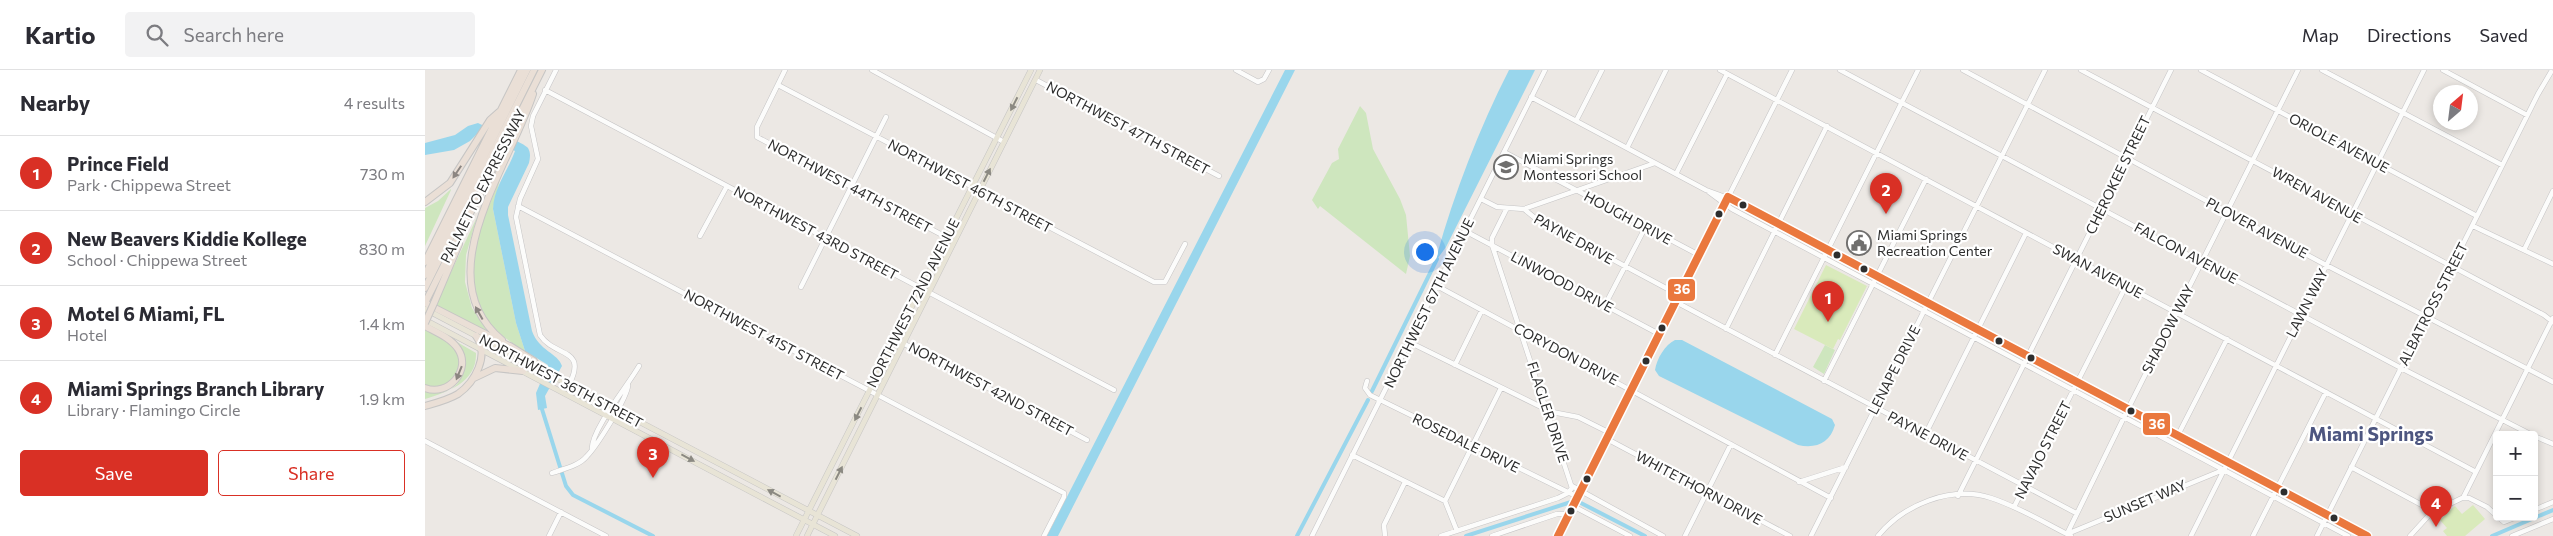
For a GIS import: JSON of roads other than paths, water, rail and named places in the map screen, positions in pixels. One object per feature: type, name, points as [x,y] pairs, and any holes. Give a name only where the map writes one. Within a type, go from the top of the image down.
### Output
[{"type":"highway","name":"PALMETTO EXPRESSWAY","points":[[426,301],[472,209],[502,109],[521,70]]},
{"type":"highway","points":[[425,276],[527,70]]},
{"type":"highway","points":[[425,288],[495,136],[534,70]]},
{"type":"highway","name":"PALMETTO EXPRESSWAY","points":[[425,262],[495,136],[540,73]]},
{"type":"highway","points":[[539,369],[534,362],[493,332],[480,316],[471,296],[467,274],[474,237],[525,118],[540,73]]},
{"type":"highway","points":[[425,202],[449,183],[480,135],[495,136]]},
{"type":"highway","points":[[425,388],[439,390],[452,384],[459,374],[462,361],[459,350],[451,341],[425,323],[472,209]]},
{"type":"highway","points":[[426,301],[513,348]]},
{"type":"highway","points":[[473,378],[483,350],[476,336]]},
{"type":"highway","points":[[425,406],[458,394],[473,378],[495,368],[523,371]]},
{"type":"main road","name":"NORTHWEST 72ND AVENUE","points":[[797,536],[1031,70]]},
{"type":"main road","name":"NORTHWEST 72ND AVENUE","points":[[807,536],[1040,70]]},
{"type":"main road","points":[[946,238],[957,235]]},
{"type":"main road","name":"NORTHWEST 36TH STREET","points":[[425,309],[857,536]]},
{"type":"main road","name":"NORTHWEST 36TH STREET","points":[[425,323],[483,350],[835,536]]},
{"type":"main road","points":[[659,442],[663,434]]},
{"type":"street","points":[[555,70],[531,126],[538,159],[517,206],[515,217],[540,335],[543,340],[571,357],[575,362],[576,369],[569,385]]},
{"type":"street","points":[[778,85],[785,70]]},
{"type":"street","points":[[872,70],[1005,142]]},
{"type":"street","points":[[1235,70],[1258,82],[1261,81],[1269,70]]},
{"type":"street","name":"NORTHWEST 67TH AVENUE","points":[[1312,536],[1545,70]]},
{"type":"street","points":[[1576,121],[1602,70]]},
{"type":"street","points":[[1627,148],[1665,70]]},
{"type":"street","name":"SWAN AVENUE","points":[[1720,70],[2376,417],[2476,472]]},
{"type":"street","points":[[1558,536],[1792,70]]},
{"type":"street","name":"FALCON AVENUE","points":[[1840,70],[2401,368],[2524,431]]},
{"type":"street","points":[[1775,355],[1918,70]]},
{"type":"street","name":"PLOVER AVENUE","points":[[1963,70],[2326,265],[2553,382]]},
{"type":"street","name":"LENAPE DRIVE","points":[[1811,536],[2045,70]]},
{"type":"street","name":"WREN AVENUE","points":[[2081,70],[2252,159],[2552,320]]},
{"type":"street","name":"CHEROKEE STREET","points":[[1957,496],[2171,70]]},
{"type":"street","name":"ORIOLE AVENUE","points":[[2201,70],[2477,216]]},
{"type":"street","name":"SHADOW WAY","points":[[2069,535],[2076,513],[2298,70]]},
{"type":"street","points":[[2322,70],[2502,165]]},
{"type":"street","name":"LAWN WAY","points":[[2191,536],[2424,70]]},
{"type":"street","points":[[2443,70],[2527,115]]},
{"type":"street","name":"ALBATROSS STREET","points":[[2317,536],[2473,226],[2545,78],[2551,73]]},
{"type":"street","points":[[1676,174],[1727,74]]},
{"type":"street","name":"NORTHWEST 47TH STREET","points":[[1036,80],[1219,176]]},
{"type":"street","name":"NORTHWEST 44TH STREET","points":[[778,85],[756,134],[757,137],[946,238]]},
{"type":"street","name":"NORTHWEST 46TH STREET","points":[[778,85],[1154,282],[1165,282],[1185,244]]},
{"type":"street","name":"NORTHWEST 43RD STREET","points":[[545,90],[1114,390]]},
{"type":"street","points":[[1531,98],[1706,190],[1728,198],[1878,276],[2367,536]]},
{"type":"street","points":[[801,287],[886,117]]},
{"type":"street","points":[[1725,329],[1827,126]]},
{"type":"street","name":"HOUGH DRIVE","points":[[1504,152],[1577,192],[1646,226],[1699,256]]},
{"type":"street","points":[[1481,199],[1507,208],[1524,209],[1577,192],[1655,163]]},
{"type":"street","points":[[1824,381],[1926,179]]},
{"type":"street","points":[[701,236],[727,186]]},
{"type":"street","points":[[1706,190],[1724,204],[2348,536]]},
{"type":"street","points":[[2524,250],[2553,191]]},
{"type":"street","name":"NORTHWEST 41ST STREET","points":[[517,206],[1064,493],[1064,497],[1044,536]]},
{"type":"street","points":[[1492,245],[1492,238],[1507,208]]},
{"type":"street","name":"PAYNE DRIVE","points":[[1524,209],[1535,218],[1679,295]]},
{"type":"street","points":[[1605,305],[1646,226]]},
{"type":"street","points":[[2473,226],[2553,264]]},
{"type":"street","name":"LINWOOD DRIVE","points":[[1465,230],[1659,334]]},
{"type":"street","points":[[1925,435],[2026,233]]},
{"type":"street","name":"FLAGLER DRIVE","points":[[1492,245],[1572,486]]},
{"type":"street","name":"CORYDON DRIVE","points":[[1437,286],[1831,498]]},
{"type":"street","name":"NAVAJO STREET","points":[[2014,507],[2126,286]]},
{"type":"street","name":"PAYNE DRIVE","points":[[1676,302],[2076,513]]},
{"type":"street","points":[[1455,365],[1483,310]]},
{"type":"street","points":[[2410,536],[2433,512],[2463,498],[2552,320]]},
{"type":"street","name":"NORTHWEST 42ND STREET","points":[[895,339],[1087,440]]},
{"type":"street","points":[[2178,435],[2227,339]]},
{"type":"street","points":[[1409,342],[1547,409],[1578,417],[1610,433]]},
{"type":"street","points":[[554,473],[573,466],[587,457],[639,366]]},
{"type":"street","name":"ROSEDALE DRIVE","points":[[1367,380],[1366,392],[1380,401],[1577,497]]},
{"type":"street","points":[[1445,501],[1501,388]]},
{"type":"street","points":[[2253,536],[2326,392]]},
{"type":"street","name":"FALCON AVENUE","points":[[2538,437],[2553,444]]},
{"type":"street","name":"WHITETHORN DRIVE","points":[[1607,439],[1790,536]]},
{"type":"street","points":[[425,441],[606,536]]},
{"type":"street","points":[[1685,536],[1731,444]]},
{"type":"street","points":[[1352,455],[1445,501],[1457,531]]},
{"type":"street","points":[[1799,482],[1846,466]]},
{"type":"street","points":[[2351,467],[2433,512]]},
{"type":"street","name":"SUNSET WAY","points":[[2069,535],[2224,470]]},
{"type":"street","points":[[1385,536],[1384,525],[1405,482]]},
{"type":"street","points":[[1441,536],[1558,498],[1568,493],[1572,486],[1663,536]]},
{"type":"street","points":[[1558,488],[1560,493],[1558,498]]},
{"type":"street","points":[[1878,536],[1896,518],[1910,508],[1938,498],[1957,496],[1990,497],[2069,535]]},
{"type":"street","points":[[2463,498],[2487,507],[2493,512]]},
{"type":"street","points":[[2538,508],[2553,502]]},
{"type":"street","points":[[1573,506],[1630,536]]},
{"type":"street","points":[[549,536],[561,512]]},
{"type":"street","points":[[1491,536],[1557,514],[1569,514]]},
{"type":"street","points":[[2512,536],[2520,535],[2553,519]]},
{"type":"water","points":[[1285,70],[1295,70],[1058,536],[1047,536]]},
{"type":"water","points":[[1509,70],[1535,70],[1446,247],[1435,262],[1467,164]]},
{"type":"water","points":[[478,123],[520,143],[528,148],[530,152],[529,163],[508,207],[508,215],[532,331],[539,343],[557,358],[562,366],[545,396],[547,408],[538,410],[536,393],[548,365],[525,351],[516,323],[493,209],[496,193],[515,151],[478,133],[470,141],[454,150],[425,155],[425,143],[455,135],[468,126]]},
{"type":"water","points":[[1675,340],[1682,340],[1832,419],[1835,425],[1833,431],[1826,440],[1816,445],[1798,445],[1659,376],[1655,370],[1662,352]]},
{"type":"waterway","points":[[1372,391],[1437,259]]},
{"type":"waterway","points":[[1297,536],[1368,400]]},
{"type":"waterway","points":[[541,406],[566,486],[573,495],[653,536]]},
{"type":"waterway","points":[[1466,536],[1571,502]]},
{"type":"waterway","points":[[1579,502],[1645,536]]},
{"type":"waterway","points":[[2492,536],[2553,510]]},
{"type":"place","name":"Miami Springs Montessori School","points":[[1506,167]]},
{"type":"place","name":"New Beavers Kiddie Kollege","points":[[1886,214]]},
{"type":"place","name":"Miami Springs Recreation Center","points":[[1859,243]]},
{"type":"place","name":"Prince Field","points":[[1828,322]]},
{"type":"place","name":"Motel 6 Miami, FL","points":[[653,478]]},
{"type":"place","name":"Miami Springs Branch Library","points":[[2436,527]]},
{"type":"district","name":"Miami Springs","points":[[2371,434]]}]
